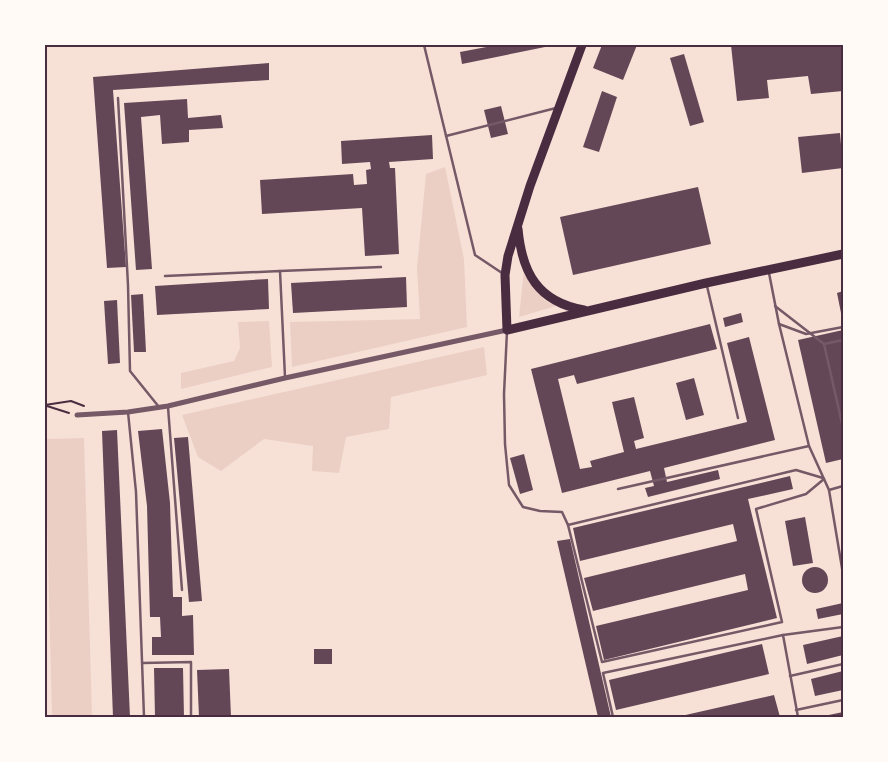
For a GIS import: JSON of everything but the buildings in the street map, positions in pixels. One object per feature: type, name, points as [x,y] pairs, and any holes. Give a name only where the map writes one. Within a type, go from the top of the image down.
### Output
[{"type":"main road","points":[[582,45],[517,224],[508,256],[505,275],[507,330],[706,283],[843,254]]},
{"type":"main road","points":[[517,224],[520,248],[525,266],[536,285],[551,298],[567,307],[589,310]]},
{"type":"street","points":[[77,416],[128,412],[168,406],[285,378],[507,330]]},
{"type":"lane","points":[[424,45],[475,254],[505,275]]},
{"type":"lane","points":[[118,98],[128,285],[130,371],[159,407]]},
{"type":"lane","points":[[446,136],[558,108]]},
{"type":"lane","points":[[165,276],[381,267]]},
{"type":"lane","points":[[768,269],[779,324],[809,446],[829,490],[843,574]]},
{"type":"lane","points":[[280,271],[285,378]]},
{"type":"lane","points":[[706,283],[738,418]]},
{"type":"lane","points":[[776,306],[824,344],[843,428]]},
{"type":"lane","points":[[779,324],[806,334],[843,326]]},
{"type":"lane","points":[[507,330],[504,394],[505,444],[509,485],[523,507],[540,511],[562,512],[568,525],[602,662],[782,622],[756,509],[806,494],[824,478]]},
{"type":"lane","points":[[824,344],[843,340]]},
{"type":"lane","points":[[168,406],[182,590]]},
{"type":"lane","points":[[128,412],[136,492],[144,717]]},
{"type":"lane","points":[[618,490],[809,446]]},
{"type":"lane","points":[[568,525],[796,470],[824,478]]},
{"type":"lane","points":[[829,490],[843,486]]},
{"type":"lane","points":[[613,717],[603,673],[783,636],[843,626]]},
{"type":"lane","points":[[783,636],[798,717]]},
{"type":"lane","points":[[143,663],[190,662],[191,717]]},
{"type":"lane","points":[[790,676],[843,664]]},
{"type":"lane","points":[[796,710],[843,700]]},
{"type":"path","points":[[77,416],[45,406],[71,401],[86,407]]},
{"type":"shaded area","points":[[445,167],[464,259],[467,327],[292,367],[290,322],[420,319],[417,268],[426,174]]},
{"type":"shaded area","points":[[524,270],[544,300],[556,306],[519,317]]},
{"type":"shaded area","points":[[269,321],[272,367],[181,389],[181,373],[234,361],[240,348],[238,322]]},
{"type":"shaded area","points":[[484,347],[487,375],[391,397],[389,429],[346,437],[339,473],[312,471],[313,446],[264,439],[221,471],[198,457],[182,415]]},
{"type":"shaded area","points":[[84,438],[92,717],[52,717],[45,439]]}]
